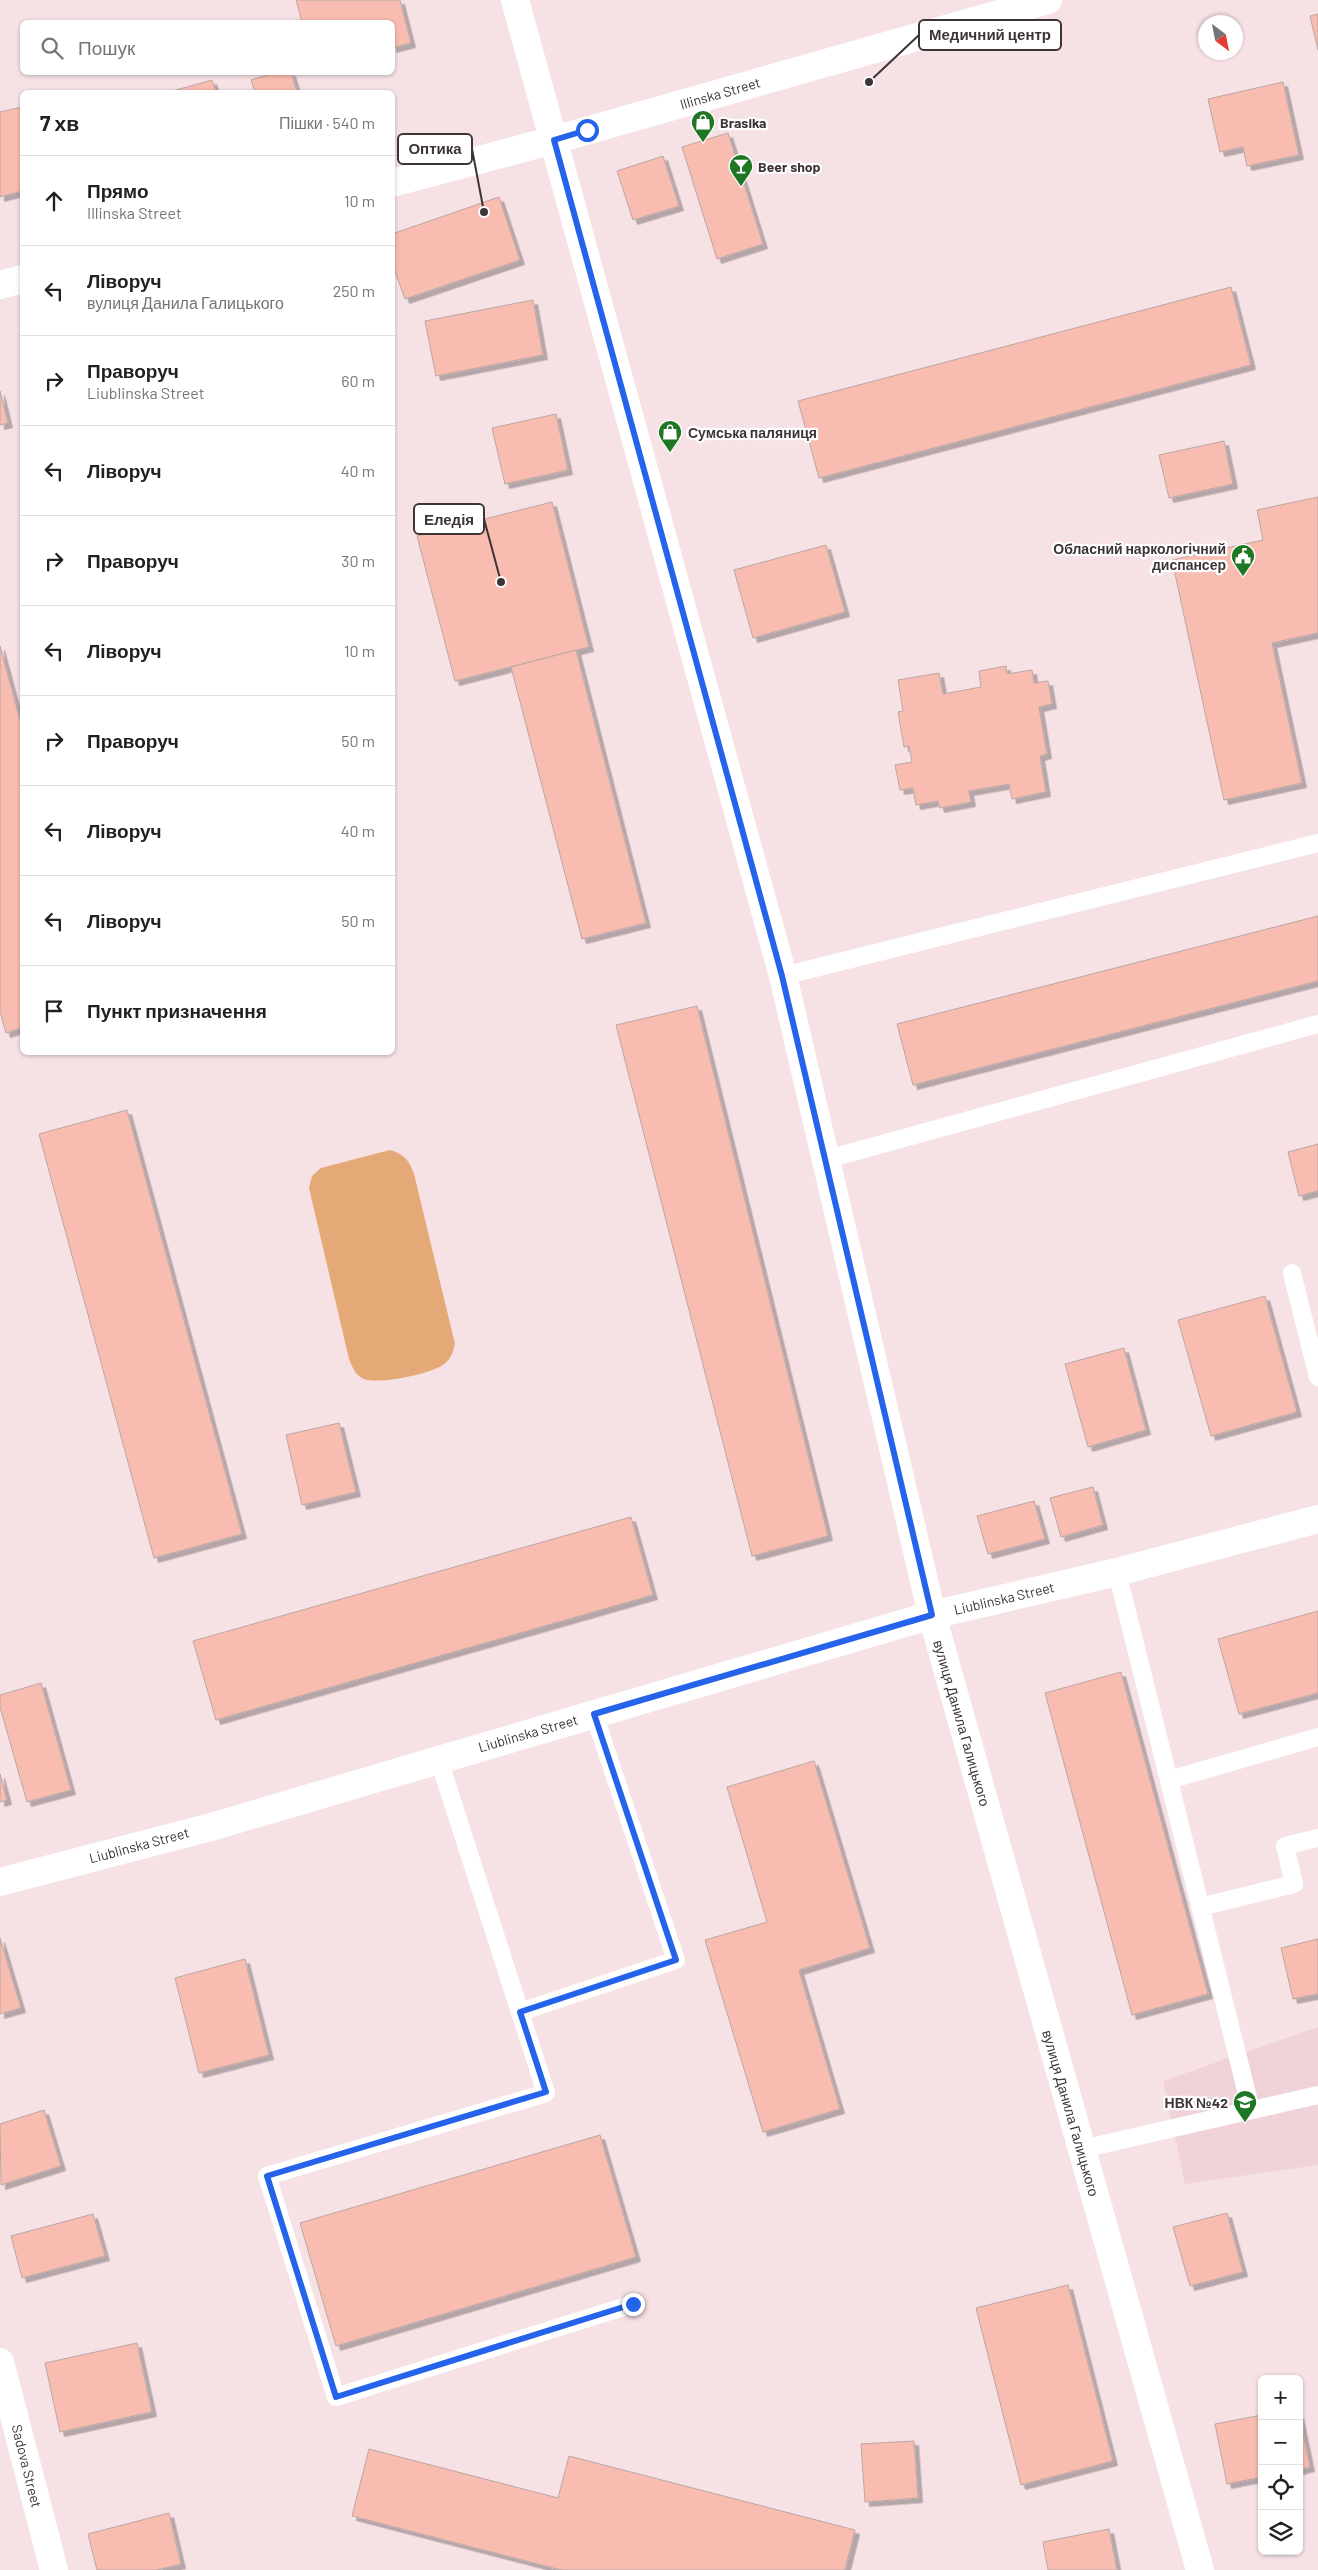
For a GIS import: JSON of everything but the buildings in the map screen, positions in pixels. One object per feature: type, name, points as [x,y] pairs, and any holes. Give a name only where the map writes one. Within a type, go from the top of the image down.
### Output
[{"type":"street","name":"вулиця Данила Галицького","points":[[514,0],[554,140],[782,976],[932,1615],[1200,2570]]},
{"type":"street","name":"Illinska Street","points":[[395,181],[554,140],[1048,0]]},
{"type":"street","points":[[0,285],[20,280]]},
{"type":"street","name":"Liublinska Street","points":[[0,1882],[211,1827],[932,1615],[1117,1572],[1318,1519]]},
{"type":"street","name":"Sadova Street","points":[[0,2362],[54,2570]]},
{"type":"lane","points":[[782,976],[1318,843]]},
{"type":"lane","points":[[824,1160],[1318,1024]]},
{"type":"lane","points":[[1292,1273],[1318,1377]]},
{"type":"lane","points":[[1117,1572],[1251,2110]]},
{"type":"lane","points":[[520,2012],[676,1960],[594,1714]]},
{"type":"lane","points":[[1169,1780],[1318,1738]]},
{"type":"lane","points":[[439,1760],[546,2092],[267,2176],[336,2397],[633,2304]]},
{"type":"lane","points":[[1200,1907],[1294,1884],[1285,1846],[1318,1838]]},
{"type":"lane","points":[[1082,2149],[1318,2095]]},
{"type":"shaded area","points":[[390,1150],[399,1153],[405,1158],[414,1174],[455,1344],[448,1360],[438,1368],[403,1378],[378,1381],[362,1378],[357,1374],[349,1359],[309,1188],[312,1176],[321,1168]]},
{"type":"shaded area","name":"НВК №42","points":[[1318,2027],[1318,2165],[1185,2184],[1163,2081]]},
{"type":"place","name":"Медичний центр","points":[[869,82]]},
{"type":"place","name":"Brasika","points":[[703,143]]},
{"type":"place","name":"Beer shop","points":[[741,187]]},
{"type":"place","name":"Оптика","points":[[484,212]]},
{"type":"place","name":"Сумська паляниця","points":[[670,453]]},
{"type":"place","name":"Обласний наркологічний диспансер","points":[[1243,577]]},
{"type":"place","name":"Еледія","points":[[501,582]]},
{"type":"place","name":"НВК №42","points":[[1245,2123]]},
{"type":"route","points":[[587,130],[554,140],[782,976],[932,1615],[594,1714],[676,1960],[520,2012],[546,2092],[267,2176],[336,2397],[633,2304]]}]
